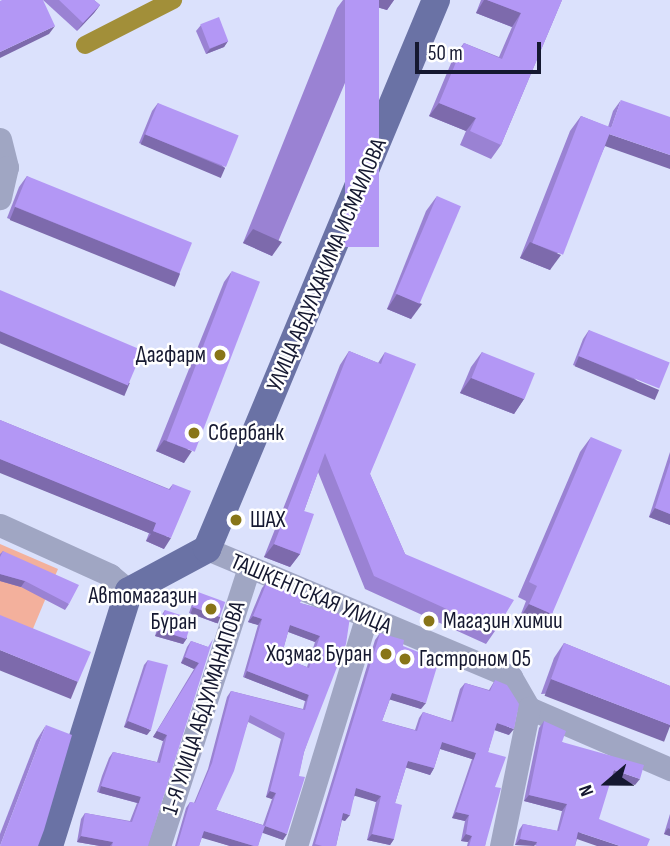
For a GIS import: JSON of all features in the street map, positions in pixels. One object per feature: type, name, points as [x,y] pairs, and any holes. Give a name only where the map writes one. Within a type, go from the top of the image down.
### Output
[{"type":"main road","name":"УЛИЦА АБДУЛХАКИМА ИСМАИЛОВА","points":[[207,550],[436,0]]},
{"type":"main road","points":[[49,846],[129,591],[207,550]]},
{"type":"street","points":[[0,139],[8,167],[0,198]]},
{"type":"street","points":[[0,525],[110,575],[129,591]]},
{"type":"street","name":"ТАШКЕНТСКАЯ УЛИЦА","points":[[207,550],[248,570],[511,677],[529,708]]},
{"type":"street","name":"1-Я УЛИЦА АБДУЛМАНАПОВА","points":[[159,846],[248,570]]},
{"type":"street","points":[[296,846],[366,618]]},
{"type":"street","points":[[501,846],[529,708],[670,769]]},
{"type":"shaded area","points":[[0,544],[58,569],[27,643],[0,631]]},
{"type":"building","points":[[2,0],[43,0],[55,26],[0,52]]},
{"type":"building","points":[[59,0],[94,0],[100,5],[83,23]]},
{"type":"building","points":[[345,0],[379,0],[379,247],[345,247]]},
{"type":"building","points":[[487,0],[562,0],[501,145],[470,131],[476,118],[439,103],[464,43],[502,59],[521,13]]},
{"type":"building","points":[[219,17],[228,41],[210,48],[200,24]]},
{"type":"building","points":[[621,100],[670,117],[670,155],[609,134]]},
{"type":"building","points":[[158,103],[239,136],[226,167],[145,135]]},
{"type":"building","points":[[581,116],[612,128],[563,255],[532,243]]},
{"type":"building","points":[[27,176],[192,243],[180,273],[15,207]]},
{"type":"building","points":[[437,196],[461,206],[420,304],[396,294]]},
{"type":"building","points":[[232,271],[260,282],[195,452],[167,441]]},
{"type":"building","points":[[0,290],[143,351],[128,386],[0,331]]},
{"type":"building","points":[[589,330],[670,363],[659,389],[579,356]]},
{"type":"building","points":[[349,351],[381,364],[385,352],[416,364],[370,474],[405,554],[514,600],[495,631],[374,576],[325,453],[304,511],[314,514],[300,554],[274,544]]},
{"type":"building","points":[[482,352],[535,373],[524,399],[472,378]]},
{"type":"building","points":[[0,420],[170,490],[173,484],[191,491],[171,538],[153,531],[156,523],[0,459]]},
{"type":"building","points":[[591,437],[622,450],[552,614],[529,604],[537,586],[529,582]]},
{"type":"building","points":[[670,462],[670,514],[655,508]]},
{"type":"building","points":[[3,551],[79,585],[69,604],[25,581],[0,574],[0,557]]},
{"type":"building","points":[[267,582],[303,597],[300,603],[350,617],[346,644],[304,752],[299,776],[305,777],[287,834],[265,826],[258,846],[254,846],[204,831],[199,846],[177,846],[190,802],[195,803],[212,763],[231,691],[305,710],[309,695],[247,671],[262,619],[253,616]],"holes":[[[290,625],[320,636],[309,668],[281,657]],[[250,715],[285,733],[270,791],[276,793],[265,826],[216,810],[234,771]]]},
{"type":"building","points":[[198,592],[225,602],[220,617],[193,607]]},
{"type":"building","points":[[165,610],[193,619],[186,639],[159,630]]},
{"type":"building","points":[[0,615],[91,652],[78,682],[0,650]]},
{"type":"building","points":[[380,633],[404,640],[403,646],[439,660],[426,703],[392,693],[382,721],[417,731],[423,712],[453,722],[465,683],[490,691],[495,680],[507,685],[519,704],[514,729],[497,723],[488,752],[506,757],[495,787],[501,788],[485,846],[469,846],[472,836],[466,834],[469,815],[456,812],[476,753],[442,742],[434,768],[408,761],[395,803],[402,805],[394,839],[372,834],[381,796],[356,788],[350,815],[343,813],[336,846],[315,844]]},
{"type":"building","points":[[213,639],[148,846],[112,846],[113,842],[81,836],[85,813],[132,822],[141,797],[101,786],[113,752],[160,763],[167,735],[157,731],[199,663],[185,657],[191,641],[208,647]]},
{"type":"building","points":[[564,643],[670,686],[670,725],[551,679]]},
{"type":"building","points":[[148,660],[168,665],[151,730],[128,721]]},
{"type":"building","points":[[544,721],[566,731],[562,742],[644,765],[640,779],[614,770],[599,819],[650,839],[647,846],[620,846],[578,832],[575,846],[536,846],[537,842],[520,839],[523,824],[559,831],[567,804],[529,795]]},
{"type":"building","points":[[46,725],[72,735],[38,846],[0,846]]},
{"type":"waterway","points":[[85,45],[173,0]]},
{"type":"place","name":"Дагфарм","points":[[220,355]]},
{"type":"place","name":"Сбербанк","points":[[194,433]]},
{"type":"place","name":"ШАХ","points":[[236,520]]},
{"type":"place","name":"Автомагазин Буран","points":[[211,609]]},
{"type":"place","name":"Магазин химии","points":[[429,621]]},
{"type":"place","name":"Хозмаг Буран","points":[[386,654]]},
{"type":"place","name":"Гастроном 05","points":[[405,659]]}]
